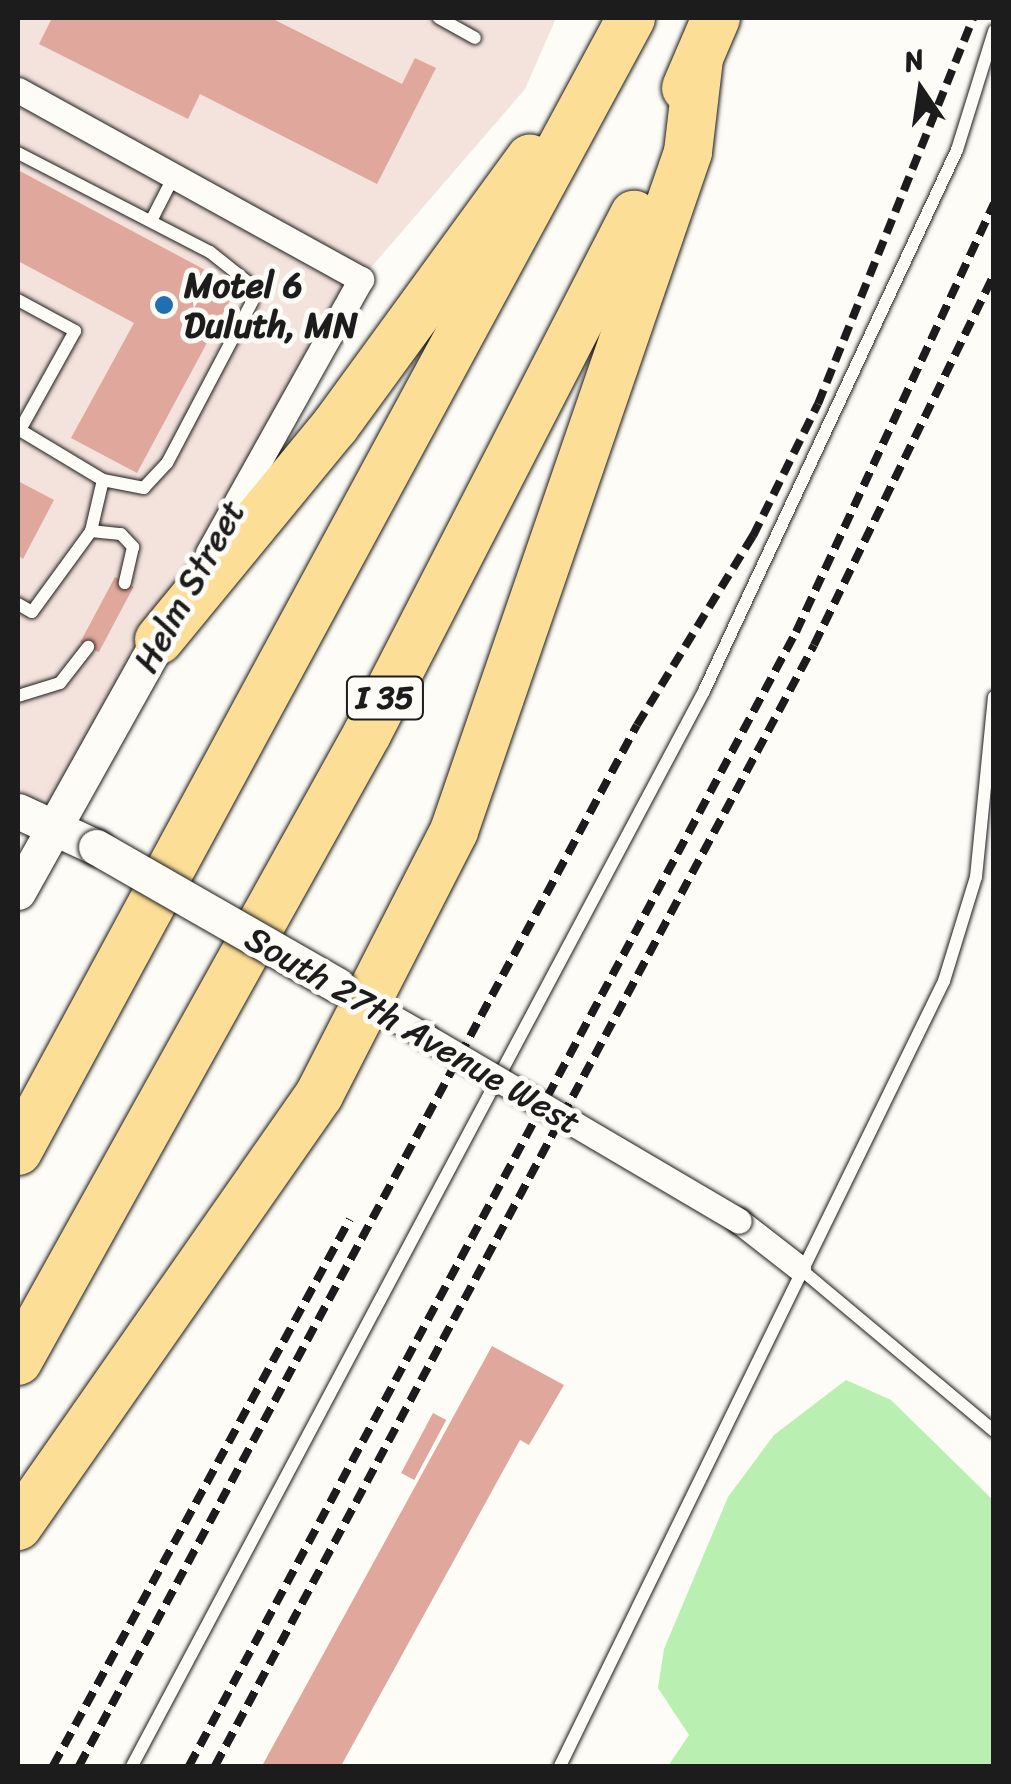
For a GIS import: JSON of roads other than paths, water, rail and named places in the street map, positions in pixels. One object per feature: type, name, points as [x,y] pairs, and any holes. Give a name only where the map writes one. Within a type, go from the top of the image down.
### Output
[{"type":"highway","points":[[159,640],[335,426],[629,22]]},
{"type":"highway","points":[[18,1151],[629,22]]},
{"type":"highway","points":[[18,1526],[318,1095],[354,995],[480,756],[688,152],[708,38]]},
{"type":"highway","name":"I 35","points":[[18,1361],[367,734],[631,223],[708,38]]},
{"type":"street","points":[[18,90],[174,176]]},
{"type":"street","name":"Helm Street","points":[[18,892],[361,280],[174,176]]},
{"type":"street","name":"South 27th Avenue West","points":[[18,811],[52,830],[96,847],[425,1036],[739,1221],[798,1266]]},
{"type":"lane","points":[[439,18],[475,38]]},
{"type":"lane","points":[[132,1766],[704,691],[957,150],[994,32]]},
{"type":"lane","points":[[18,153],[150,222],[249,283],[252,302],[167,463],[144,488],[102,480],[19,430],[75,331],[18,300]]},
{"type":"lane","points":[[150,222],[174,176]]},
{"type":"lane","points":[[18,621],[32,612],[91,531],[102,480]]},
{"type":"lane","points":[[91,531],[120,534],[133,547],[125,583]]},
{"type":"lane","points":[[18,604],[32,612]]},
{"type":"lane","points":[[18,696],[60,684],[88,647]]},
{"type":"lane","points":[[560,1766],[798,1266],[944,981],[976,877],[994,697]]},
{"type":"lane","points":[[798,1266],[994,1431]]},
{"type":"railway","points":[[79,1766],[637,725],[753,536],[818,404],[973,18]]},
{"type":"railway","points":[[189,1766],[796,632],[994,204]]},
{"type":"railway","points":[[215,1766],[814,645],[994,274]]},
{"type":"railway","points":[[53,1766],[350,1219]]},
{"type":"place","name":"Motel 6 Duluth, MN","points":[[164,305]]}]
